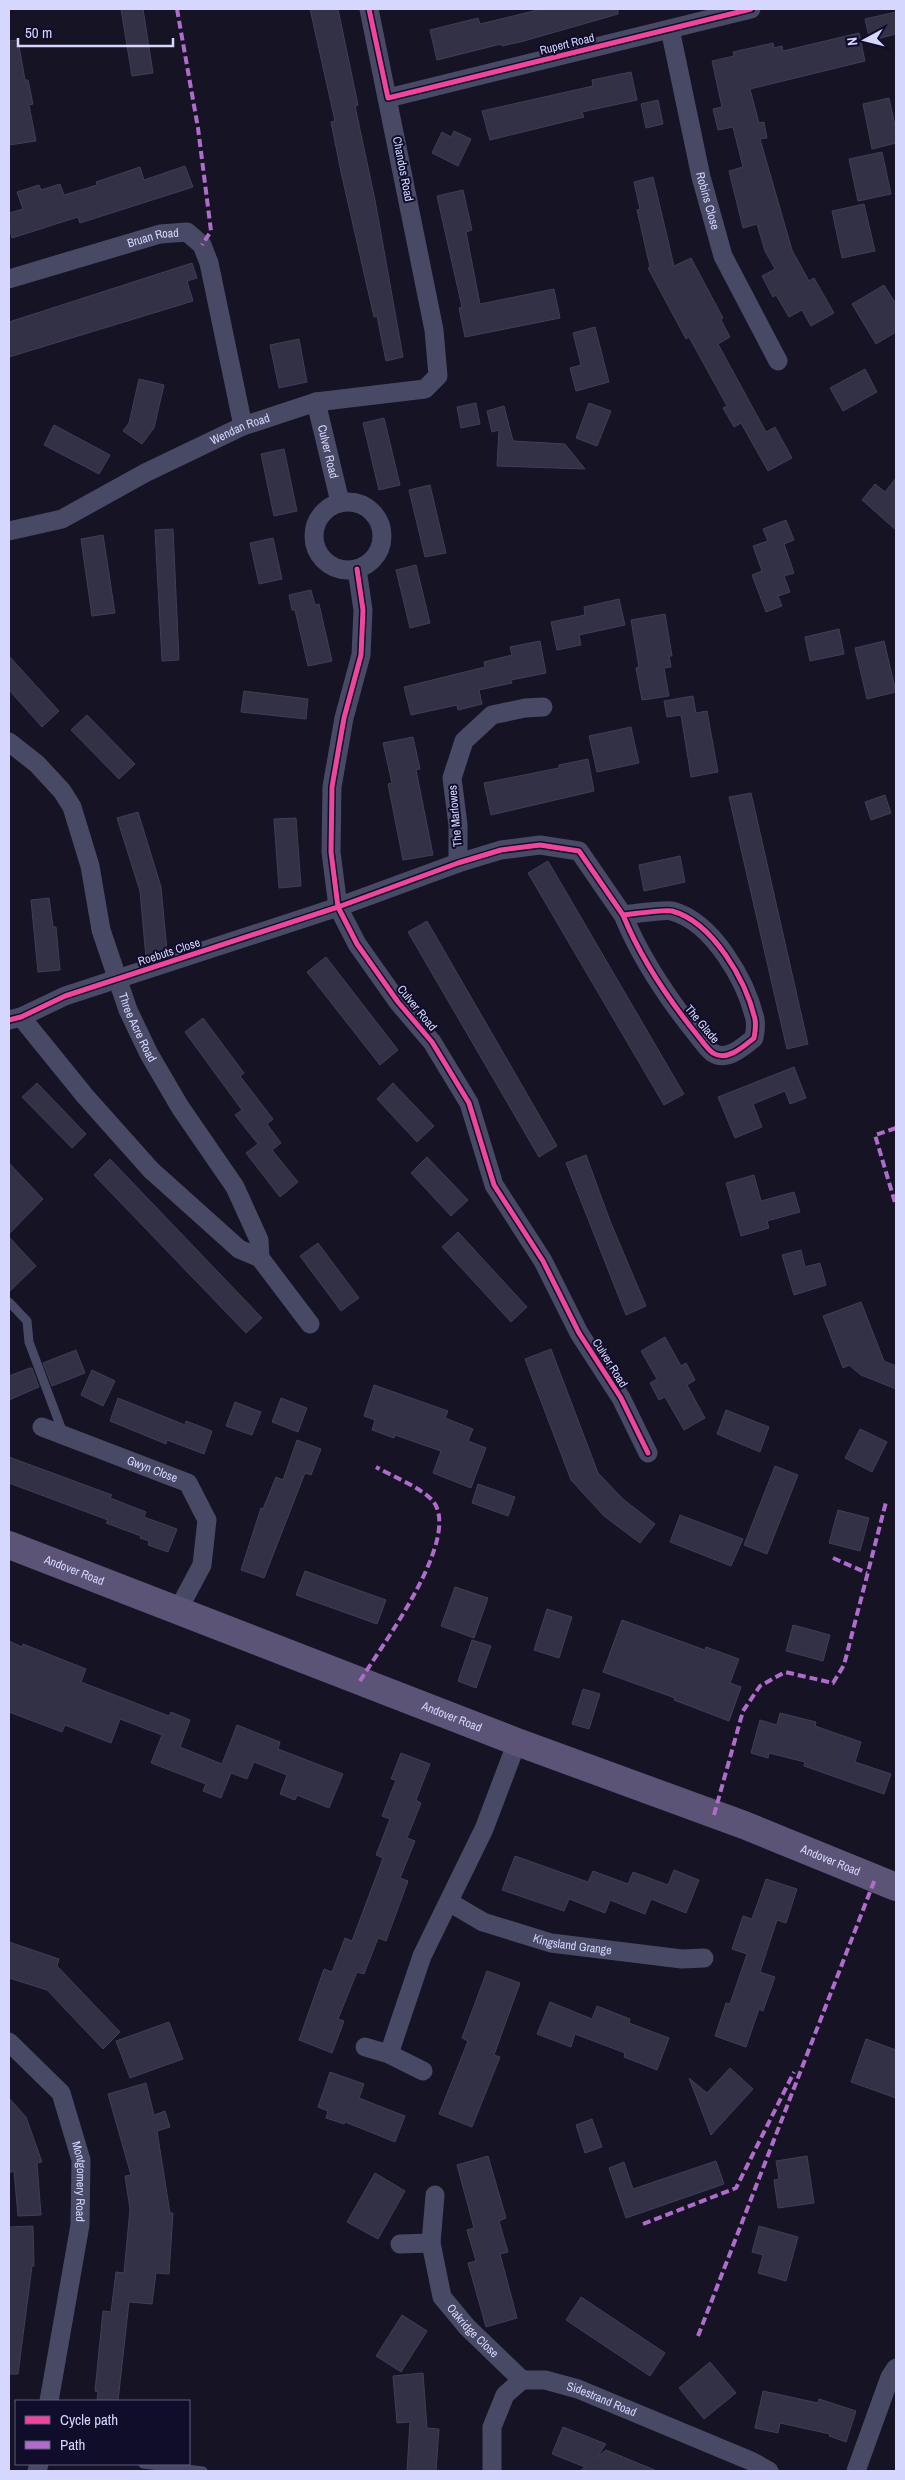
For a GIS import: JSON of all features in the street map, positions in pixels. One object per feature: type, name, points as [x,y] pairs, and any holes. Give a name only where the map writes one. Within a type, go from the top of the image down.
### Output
[{"type":"main road","name":"Andover Road","points":[[9,1546],[516,1742],[744,1825],[896,1887]]},
{"type":"street","name":"Chandos Road","points":[[369,9],[434,330]]},
{"type":"street","name":"Rupert Road","points":[[388,98],[750,9]]},
{"type":"street","name":"Robins Close","points":[[670,29],[701,176],[723,256],[778,361]]},
{"type":"street","name":"Bruan Road","points":[[9,279],[160,234],[187,232],[202,245],[208,263],[243,426]]},
{"type":"street","name":"Wendan Road","points":[[9,531],[62,519],[145,473],[243,426],[316,402],[424,389],[438,376],[434,330]]},
{"type":"street","name":"Culver Road","points":[[316,402],[340,502]]},
{"type":"street","points":[[340,502],[361,503],[377,517],[382,538],[378,551],[375,558],[357,569],[339,570],[323,560],[314,544],[314,526],[324,511],[340,502]]},
{"type":"street","name":"Culver Road","points":[[357,569],[363,610],[361,655],[344,718],[332,788],[331,852],[338,907],[357,944],[398,1002],[432,1042],[469,1103],[494,1185],[543,1261],[579,1333],[621,1398],[648,1453]]},
{"type":"street","name":"The Marlowes","points":[[458,863],[458,825],[452,778],[464,741],[492,715],[524,708],[543,707]]},
{"type":"street","name":"Three Acre Road","points":[[9,742],[37,764],[62,791],[72,807],[90,866],[101,930],[117,979],[148,1054],[180,1108],[235,1186],[259,1240],[260,1258]]},
{"type":"street","name":"The Glade","points":[[338,907],[458,863],[500,850],[540,845],[578,851],[623,915],[632,936],[677,1010],[713,1053],[724,1056],[736,1052],[754,1038],[756,1021],[744,990],[724,951],[688,917],[670,910],[623,915]]},
{"type":"street","name":"Roebuts Close","points":[[15,1018],[65,996],[338,907]]},
{"type":"street","name":"Three Acre Road","points":[[15,1018],[151,1170],[239,1249],[260,1258],[310,1324]]},
{"type":"street","name":"Gwyn Close","points":[[42,1427],[188,1483],[207,1520],[202,1565],[178,1610]]},
{"type":"street","points":[[389,2054],[422,1956],[484,1829],[516,1742]]},
{"type":"street","name":"Kingsland Grange","points":[[449,1902],[483,1922],[551,1943],[682,1959],[704,1958]]},
{"type":"street","name":"Montgomery Road","points":[[9,2042],[61,2093],[81,2160],[80,2225],[48,2400]]},
{"type":"street","points":[[365,2047],[389,2054],[423,2071]]},
{"type":"street","name":"Oakridge Close","points":[[435,2195],[431,2243],[442,2297],[522,2380]]},
{"type":"street","points":[[400,2244],[431,2243]]},
{"type":"street","points":[[856,2471],[890,2377],[896,2368]]},
{"type":"street","points":[[492,2471],[492,2427],[505,2395],[522,2380]]},
{"type":"street","name":"Sidestrand Road","points":[[522,2380],[545,2380],[578,2390],[751,2461],[769,2471]]},
{"type":"lane","points":[[9,1302],[26,1321],[29,1342],[63,1434]]},
{"type":"lane","points":[[152,2465],[203,2471]]},
{"type":"building","points":[[121,9],[143,9],[153,73],[132,76]]},
{"type":"building","points":[[310,9],[338,9],[358,105],[355,106],[375,200],[403,357],[386,361],[377,316],[374,317],[341,172],[331,122],[335,121]]},
{"type":"building","points":[[542,9],[618,9],[618,14],[524,41],[502,46],[501,44],[437,60],[430,30],[478,18],[480,24]]},
{"type":"building","points":[[896,12],[896,34],[870,41],[865,19]]},
{"type":"building","points":[[859,33],[865,61],[750,89],[759,123],[764,122],[767,138],[760,139],[792,250],[809,281],[814,278],[834,313],[811,326],[802,310],[789,317],[776,295],[773,297],[762,276],[775,269],[765,251],[757,224],[743,228],[729,171],[743,167],[733,127],[718,130],[713,109],[722,107],[712,61],[734,56],[733,52],[773,43],[774,48],[782,46],[783,51]]},
{"type":"building","points":[[18,40],[25,80],[28,80],[33,104],[29,105],[36,141],[9,145],[9,41]]},
{"type":"building","points":[[631,72],[637,100],[582,112],[584,117],[490,140],[482,111],[593,86],[592,80]]},
{"type":"building","points":[[889,98],[896,130],[896,143],[872,149],[863,104]]},
{"type":"building","points":[[658,100],[663,124],[646,128],[641,104]]},
{"type":"building","points":[[454,131],[471,139],[458,166],[432,153],[442,132],[451,137]]},
{"type":"building","points":[[882,152],[891,194],[858,201],[849,159]]},
{"type":"building","points":[[185,166],[193,187],[80,223],[78,217],[12,238],[9,227],[9,213],[23,209],[17,192],[39,185],[41,190],[60,184],[64,195],[97,185],[96,182],[140,167],[144,180]]},
{"type":"building","points":[[653,177],[674,266],[691,258],[723,318],[721,320],[730,337],[718,344],[766,432],[775,427],[792,458],[768,471],[741,423],[734,427],[723,408],[727,406],[689,337],[686,339],[648,268],[650,267],[637,210],[640,209],[634,182]]},
{"type":"building","points":[[463,190],[472,230],[466,232],[480,304],[554,289],[560,318],[465,337],[459,308],[462,307],[437,196]]},
{"type":"building","points":[[864,204],[875,251],[842,258],[832,211]]},
{"type":"building","points":[[192,263],[197,278],[187,281],[193,301],[9,357],[9,322]]},
{"type":"building","points":[[884,285],[896,304],[896,332],[876,344],[852,304]]},
{"type":"building","points":[[595,327],[609,382],[576,391],[570,368],[581,365],[573,333]]},
{"type":"building","points":[[299,339],[307,382],[279,388],[270,345]]},
{"type":"building","points":[[865,369],[877,392],[843,411],[830,388]]},
{"type":"building","points":[[139,379],[164,385],[154,428],[142,444],[123,431],[129,423]]},
{"type":"building","points":[[476,403],[480,424],[461,428],[457,407]]},
{"type":"building","points":[[589,403],[611,411],[597,446],[576,438]]},
{"type":"building","points":[[504,406],[513,441],[565,444],[585,469],[497,466],[499,430],[492,432],[487,411]]},
{"type":"building","points":[[384,418],[400,485],[379,490],[363,423]]},
{"type":"building","points":[[54,425],[110,455],[99,474],[44,445]]},
{"type":"building","points":[[284,449],[297,511],[274,516],[261,454]]},
{"type":"building","points":[[896,478],[896,530],[862,500],[875,484],[885,492]]},
{"type":"building","points":[[430,485],[446,553],[425,557],[409,490]]},
{"type":"building","points":[[786,520],[794,540],[784,544],[794,573],[784,576],[790,592],[778,596],[782,606],[766,612],[752,575],[762,571],[753,546],[768,541],[763,529]]},
{"type":"building","points":[[173,529],[179,660],[162,661],[155,530]]},
{"type":"building","points":[[103,535],[115,613],[92,616],[81,539]]},
{"type":"building","points":[[273,538],[282,579],[259,584],[250,543]]},
{"type":"building","points":[[416,565],[430,623],[410,628],[396,570]]},
{"type":"building","points":[[311,590],[315,605],[319,604],[332,661],[308,666],[295,610],[292,610],[289,595]]},
{"type":"building","points":[[619,599],[625,625],[579,635],[581,645],[557,650],[551,622],[585,615],[584,607]]},
{"type":"building","points":[[665,614],[672,656],[669,656],[671,667],[664,668],[669,696],[642,700],[636,668],[639,667],[631,620]]},
{"type":"building","points":[[839,629],[844,654],[810,661],[805,637]]},
{"type":"building","points":[[540,641],[546,673],[511,680],[512,683],[479,690],[482,704],[458,710],[457,705],[411,715],[404,687],[485,667],[484,662],[512,655],[510,647]]},
{"type":"building","points":[[884,641],[896,692],[867,699],[855,648]]},
{"type":"building","points":[[9,656],[59,711],[42,727],[9,690]]},
{"type":"building","points":[[244,691],[308,699],[306,719],[241,712]]},
{"type":"building","points":[[693,696],[696,713],[707,711],[718,772],[691,777],[681,715],[667,717],[664,701]]},
{"type":"building","points":[[87,715],[135,764],[119,779],[71,730]]},
{"type":"building","points":[[631,727],[639,763],[597,772],[589,736]]},
{"type":"building","points":[[413,737],[420,769],[416,770],[433,855],[403,860],[388,784],[392,783],[383,743]]},
{"type":"building","points":[[588,759],[594,791],[491,815],[484,783],[559,768],[559,765]]},
{"type":"building","points":[[751,793],[808,1044],[787,1049],[729,797]]},
{"type":"building","points":[[885,795],[891,813],[871,820],[865,802]]},
{"type":"building","points":[[138,812],[161,887],[167,951],[146,958],[140,891],[117,818]]},
{"type":"building","points":[[296,818],[301,886],[279,888],[274,819]]},
{"type":"building","points":[[680,856],[685,882],[644,891],[639,865]]},
{"type":"building","points":[[548,861],[684,1094],[664,1105],[528,873]]},
{"type":"building","points":[[49,898],[53,927],[56,927],[60,970],[38,972],[31,900]]},
{"type":"building","points":[[427,921],[557,1146],[539,1157],[408,932]]},
{"type":"building","points":[[326,957],[398,1050],[380,1065],[307,972]]},
{"type":"building","points":[[203,1018],[244,1073],[240,1076],[273,1119],[267,1124],[281,1143],[272,1150],[298,1182],[280,1197],[246,1153],[258,1144],[235,1115],[242,1110],[185,1032]]},
{"type":"building","points":[[794,1067],[806,1098],[790,1104],[785,1091],[753,1104],[762,1127],[735,1138],[718,1097]]},
{"type":"building","points":[[37,1083],[86,1134],[72,1148],[22,1097]]},
{"type":"building","points":[[393,1083],[434,1126],[417,1142],[377,1099]]},
{"type":"building","points":[[586,1155],[610,1221],[646,1306],[626,1315],[566,1163]]},
{"type":"building","points":[[427,1157],[468,1200],[451,1216],[411,1173]]},
{"type":"building","points":[[110,1159],[262,1318],[246,1333],[94,1175]]},
{"type":"building","points":[[9,1163],[43,1199],[9,1234]]},
{"type":"building","points":[[754,1175],[761,1201],[794,1192],[800,1212],[767,1221],[769,1228],[741,1236],[726,1183]]},
{"type":"building","points":[[458,1232],[527,1307],[511,1322],[442,1247]]},
{"type":"building","points":[[9,1237],[36,1266],[9,1292]]},
{"type":"building","points":[[318,1243],[359,1298],[341,1311],[300,1256]]},
{"type":"building","points":[[801,1250],[805,1267],[820,1263],[826,1285],[794,1295],[782,1255]]},
{"type":"building","points":[[861,1302],[884,1361],[896,1366],[896,1389],[861,1375],[849,1365],[843,1368],[823,1316]]},
{"type":"building","points":[[665,1337],[681,1366],[686,1363],[695,1380],[687,1385],[705,1418],[684,1430],[665,1397],[659,1400],[650,1383],[657,1379],[641,1351]]},
{"type":"building","points":[[551,1349],[598,1473],[623,1499],[655,1524],[640,1543],[604,1516],[571,1480],[525,1359]]},
{"type":"building","points":[[76,1350],[85,1373],[52,1386],[43,1363]]},
{"type":"building","points":[[32,1368],[39,1387],[9,1400],[9,1376]]},
{"type":"building","points":[[92,1370],[115,1381],[103,1406],[81,1395]]},
{"type":"building","points":[[374,1385],[448,1411],[445,1418],[473,1429],[468,1441],[486,1448],[471,1488],[433,1473],[441,1451],[395,1435],[394,1438],[372,1430],[375,1420],[364,1416]]},
{"type":"building","points":[[118,1398],[185,1425],[186,1421],[212,1431],[204,1454],[167,1440],[166,1444],[110,1421]]},
{"type":"building","points":[[281,1398],[307,1408],[298,1432],[272,1422]]},
{"type":"building","points":[[235,1402],[261,1412],[252,1435],[226,1426]]},
{"type":"building","points":[[726,1410],[769,1427],[760,1452],[717,1434]]},
{"type":"building","points":[[860,1429],[887,1442],[872,1472],[845,1458]]},
{"type":"building","points":[[297,1440],[321,1449],[311,1475],[305,1473],[264,1578],[241,1570],[261,1508],[263,1509],[276,1477],[283,1480]]},
{"type":"building","points":[[9,1457],[112,1495],[110,1498],[146,1512],[144,1517],[177,1529],[168,1552],[148,1545],[149,1541],[140,1538],[141,1536],[106,1523],[108,1520],[9,1483]]},
{"type":"building","points":[[775,1466],[798,1475],[767,1554],[744,1545]]},
{"type":"building","points":[[478,1484],[515,1497],[508,1516],[472,1503]]},
{"type":"building","points":[[838,1510],[869,1518],[860,1551],[829,1543]]},
{"type":"building","points":[[680,1515],[743,1539],[731,1566],[670,1542]]},
{"type":"building","points":[[305,1571],[386,1600],[377,1624],[296,1595]]},
{"type":"building","points":[[455,1587],[488,1598],[474,1638],[441,1626]]},
{"type":"building","points":[[547,1609],[572,1617],[559,1658],[534,1650]]},
{"type":"building","points":[[622,1620],[705,1650],[706,1647],[739,1659],[730,1683],[741,1687],[729,1721],[674,1700],[675,1698],[603,1672]]},
{"type":"building","points":[[793,1625],[830,1635],[823,1661],[786,1651]]},
{"type":"building","points":[[472,1640],[491,1646],[476,1688],[458,1681]]},
{"type":"building","points":[[9,1641],[22,1647],[23,1644],[86,1669],[81,1682],[169,1716],[171,1712],[190,1720],[180,1747],[222,1764],[237,1725],[280,1742],[278,1749],[343,1774],[329,1808],[297,1795],[295,1800],[280,1794],[287,1775],[254,1762],[247,1779],[231,1773],[221,1798],[203,1791],[206,1784],[151,1763],[162,1735],[120,1719],[111,1743],[65,1725],[62,1732],[9,1712]]},
{"type":"building","points":[[583,1689],[600,1694],[589,1729],[572,1724]]},
{"type":"building","points":[[780,1713],[816,1722],[815,1726],[861,1742],[855,1762],[891,1774],[884,1794],[804,1766],[805,1762],[769,1753],[768,1758],[751,1753],[760,1720],[777,1725]]},
{"type":"building","points":[[401,1753],[430,1764],[416,1800],[421,1803],[407,1838],[415,1841],[400,1878],[408,1881],[386,1941],[378,1938],[364,1974],[357,1972],[338,2019],[344,2021],[332,2053],[299,2040],[324,1969],[332,1972],[345,1938],[352,1941],[383,1858],[376,1855],[390,1819],[382,1816],[396,1780],[391,1779]]},
{"type":"building","points":[[515,1856],[588,1882],[593,1871],[628,1884],[633,1872],[668,1885],[674,1870],[699,1880],[686,1913],[651,1899],[645,1914],[610,1900],[605,1913],[569,1899],[564,1911],[502,1890]]},
{"type":"building","points":[[766,1879],[797,1889],[786,1923],[777,1920],[760,1972],[775,1977],[763,2011],[759,2009],[746,2047],[715,2036],[726,2003],[730,2004],[747,1954],[732,1949],[743,1916],[752,1919]]},
{"type":"building","points":[[9,1942],[59,1959],[57,1966],[120,2032],[103,2049],[47,1990],[9,1978]]},
{"type":"building","points":[[487,1971],[520,1983],[494,2055],[500,2057],[472,2127],[439,2114],[468,2041],[462,2038]]},
{"type":"building","points":[[550,2002],[592,2019],[597,2006],[630,2019],[629,2023],[669,2038],[657,2070],[624,2057],[625,2053],[575,2034],[571,2047],[537,2034]]},
{"type":"building","points":[[169,2022],[183,2059],[130,2078],[116,2041]]},
{"type":"building","points":[[866,2039],[896,2050],[896,2098],[851,2082]]},
{"type":"building","points":[[730,2068],[753,2089],[711,2135],[689,2078],[707,2093]]},
{"type":"building","points":[[330,2072],[364,2084],[359,2098],[405,2116],[395,2142],[345,2122],[344,2124],[326,2118],[328,2111],[318,2107]]},
{"type":"building","points":[[146,2083],[154,2115],[165,2111],[170,2127],[157,2131],[170,2213],[173,2213],[169,2274],[156,2273],[152,2304],[129,2302],[118,2400],[97,2400],[98,2392],[95,2391],[103,2311],[111,2312],[116,2272],[124,2273],[130,2209],[125,2176],[131,2175],[108,2094]]},
{"type":"building","points":[[9,2098],[26,2117],[42,2162],[37,2163],[41,2215],[18,2216],[14,2171],[9,2173]]},
{"type":"building","points":[[592,2119],[602,2147],[585,2153],[576,2125]]},
{"type":"building","points":[[488,2156],[506,2218],[499,2221],[508,2252],[500,2254],[517,2318],[486,2327],[468,2263],[476,2261],[467,2230],[474,2228],[457,2165]]},
{"type":"building","points":[[807,2156],[814,2203],[778,2208],[774,2180],[779,2179],[776,2161]]},
{"type":"building","points":[[716,2161],[724,2184],[626,2218],[609,2168],[624,2162],[633,2189]]},
{"type":"building","points":[[375,2173],[405,2191],[378,2239],[347,2222]]},
{"type":"building","points":[[33,2226],[34,2266],[32,2266],[18,2374],[9,2374],[9,2227]]},
{"type":"building","points":[[759,2226],[798,2237],[786,2281],[758,2273],[763,2255],[752,2252]]},
{"type":"building","points":[[581,2297],[665,2353],[650,2376],[566,2320]]},
{"type":"building","points":[[402,2315],[427,2331],[401,2372],[376,2356]]},
{"type":"building","points":[[710,2362],[736,2393],[704,2419],[679,2388]]},
{"type":"building","points":[[423,2373],[427,2428],[439,2429],[436,2471],[407,2471],[410,2422],[397,2423],[393,2376]]},
{"type":"building","points":[[763,2391],[818,2403],[819,2399],[856,2411],[846,2442],[829,2436],[830,2434],[780,2423],[778,2433],[755,2428]]},
{"type":"building","points":[[563,2427],[606,2444],[597,2457],[606,2450],[657,2471],[580,2471],[585,2467],[552,2454]]},
{"type":"marked path","points":[[177,9],[198,128],[211,231],[202,245]]},
{"type":"marked path","points":[[896,1128],[875,1135],[896,1206]]},
{"type":"marked path","points":[[360,1681],[401,1618],[430,1562],[438,1536],[439,1514],[430,1498],[411,1485],[376,1467]]},
{"type":"marked path","points":[[714,1815],[743,1711],[760,1686],[785,1672],[833,1683],[844,1665],[886,1502]]},
{"type":"marked path","points":[[833,1558],[867,1573]]},
{"type":"marked path","points":[[698,2336],[875,1879]]},
{"type":"marked path","points":[[643,2224],[736,2188],[794,2072]]},
{"type":"cycle path","points":[[369,9],[388,98],[751,9]]},
{"type":"cycle path","points":[[357,569],[363,610],[361,655],[344,718],[332,787],[331,852],[338,907],[357,944],[398,1002],[432,1042],[469,1103],[494,1185],[543,1261],[579,1333],[621,1398],[648,1453]]},
{"type":"cycle path","points":[[9,1020],[21,1017],[65,996],[338,907],[458,863],[501,850],[540,845],[579,851],[623,915],[672,911],[687,917],[701,927],[726,955],[736,971],[751,1004],[755,1019],[754,1038],[740,1049],[724,1056],[709,1050],[676,1008],[656,978],[638,947],[623,915]]}]
